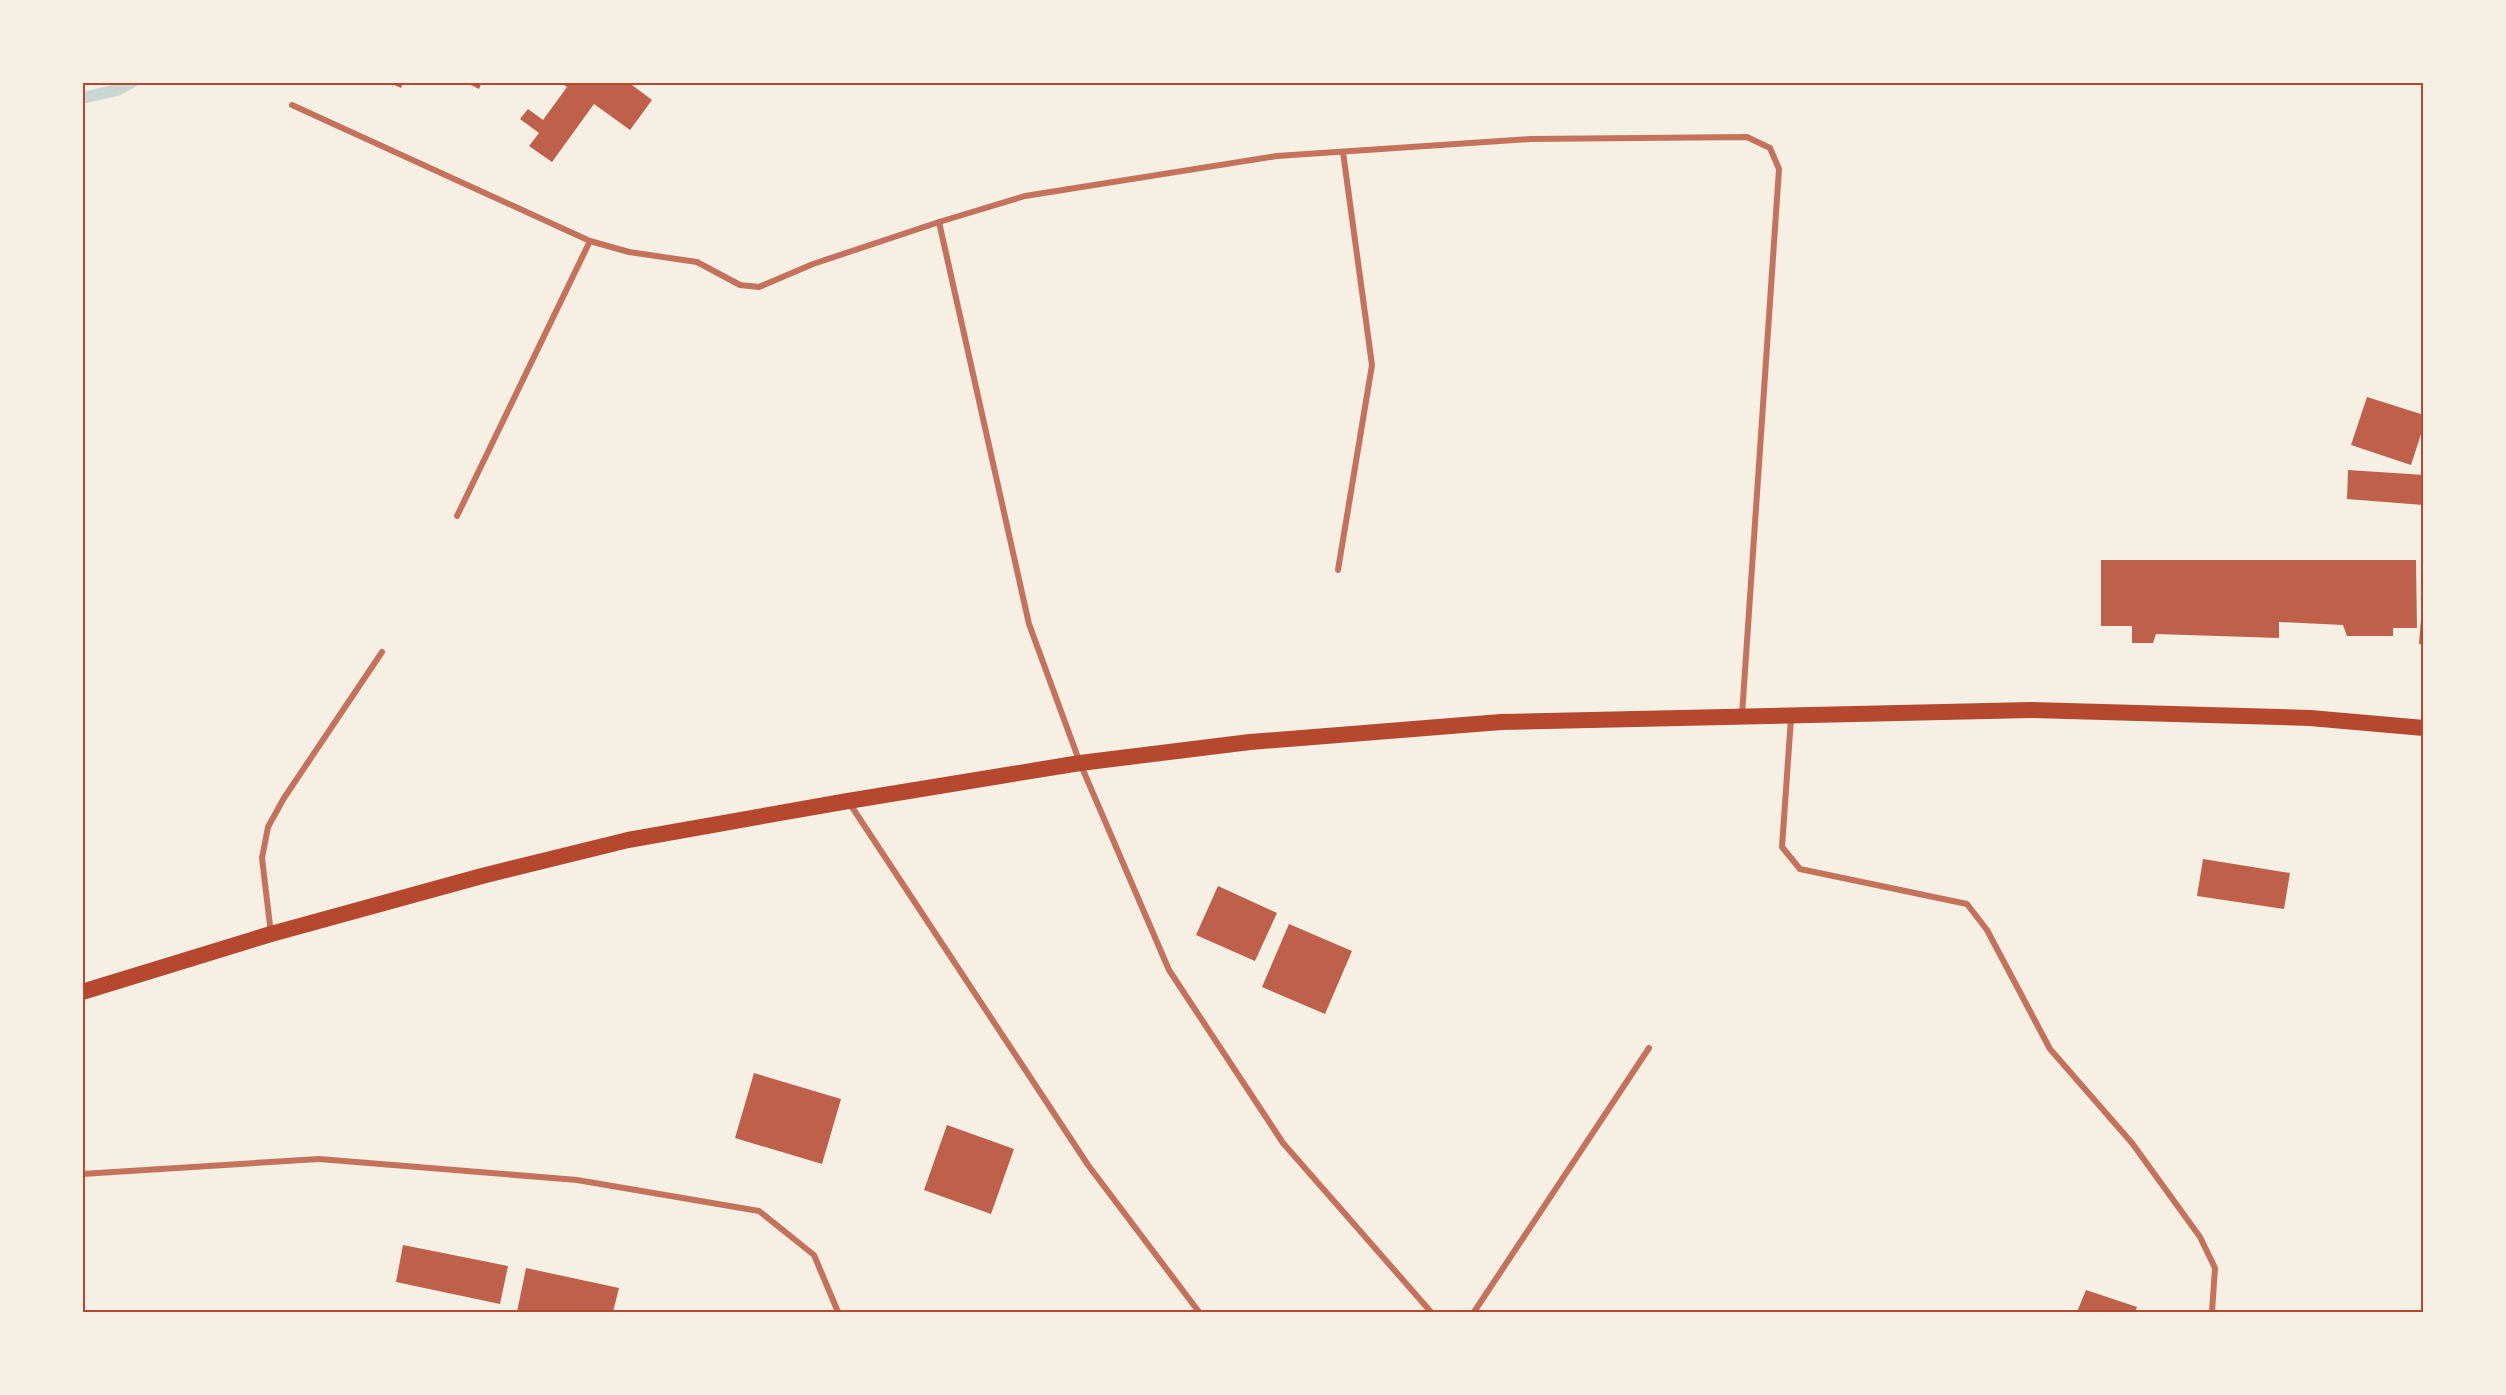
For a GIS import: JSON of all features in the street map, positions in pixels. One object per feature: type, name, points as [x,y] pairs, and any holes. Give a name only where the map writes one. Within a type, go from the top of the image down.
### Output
[{"type":"highway","points":[[82,992],[271,934],[482,876],[628,840],[1080,763],[1250,742],[1501,722],[2031,710],[2310,718],[2424,728]]},
{"type":"street","points":[[292,105],[590,241],[630,252],[697,262],[749,288],[759,287],[813,264],[1025,196],[1277,156],[1530,139],[1747,136],[1770,148],[1779,169],[1742,716]]},
{"type":"street","points":[[1338,570],[1372,365],[1344,152]]},
{"type":"street","points":[[939,222],[1029,624],[1080,763],[1168,970],[1283,1143],[1431,1312]]},
{"type":"street","points":[[457,516],[590,241]]},
{"type":"street","points":[[271,934],[262,858],[268,826],[284,798],[382,652]]},
{"type":"street","points":[[1791,714],[1782,847],[1800,869],[1967,904],[1987,930],[2050,1049],[2132,1143],[2200,1237],[2215,1268],[2212,1312]]},
{"type":"street","points":[[848,801],[1088,1165],[1199,1312]]},
{"type":"street","points":[[1474,1312],[1649,1048]]},
{"type":"street","points":[[82,1174],[319,1159],[577,1180],[759,1211],[814,1255],[838,1312]]},
{"type":"building","points":[[388,82],[403,82],[401,88]]},
{"type":"building","points":[[465,82],[482,82],[479,89]]},
{"type":"building","points":[[560,82],[628,82],[652,100],[630,130],[594,104],[552,162],[529,146],[539,133],[520,119],[528,109],[543,120],[567,87]]},
{"type":"building","points":[[2367,397],[2424,415],[2424,425],[2411,465],[2351,445]]},
{"type":"building","points":[[2348,470],[2424,475],[2423,505],[2347,499]]},
{"type":"building","points":[[2101,560],[2416,560],[2417,628],[2393,628],[2393,636],[2347,636],[2343,625],[2279,622],[2279,638],[2156,634],[2153,643],[2132,643],[2132,626],[2101,626]]},
{"type":"building","points":[[2422,606],[2424,606],[2424,644],[2419,644]]},
{"type":"building","points":[[2203,859],[2290,873],[2284,909],[2197,896]]},
{"type":"building","points":[[1218,886],[1277,913],[1255,961],[1196,935]]},
{"type":"building","points":[[1289,924],[1352,951],[1325,1014],[1262,987]]},
{"type":"building","points":[[754,1073],[841,1099],[822,1164],[735,1138]]},
{"type":"building","points":[[947,1125],[1014,1149],[991,1214],[924,1190]]},
{"type":"building","points":[[403,1245],[508,1266],[500,1304],[396,1282]]},
{"type":"building","points":[[526,1268],[619,1288],[613,1312],[517,1312]]},
{"type":"building","points":[[2086,1290],[2137,1307],[2135,1312],[2077,1312]]},
{"type":"waterway","points":[[82,98],[117,90],[132,82]]}]
